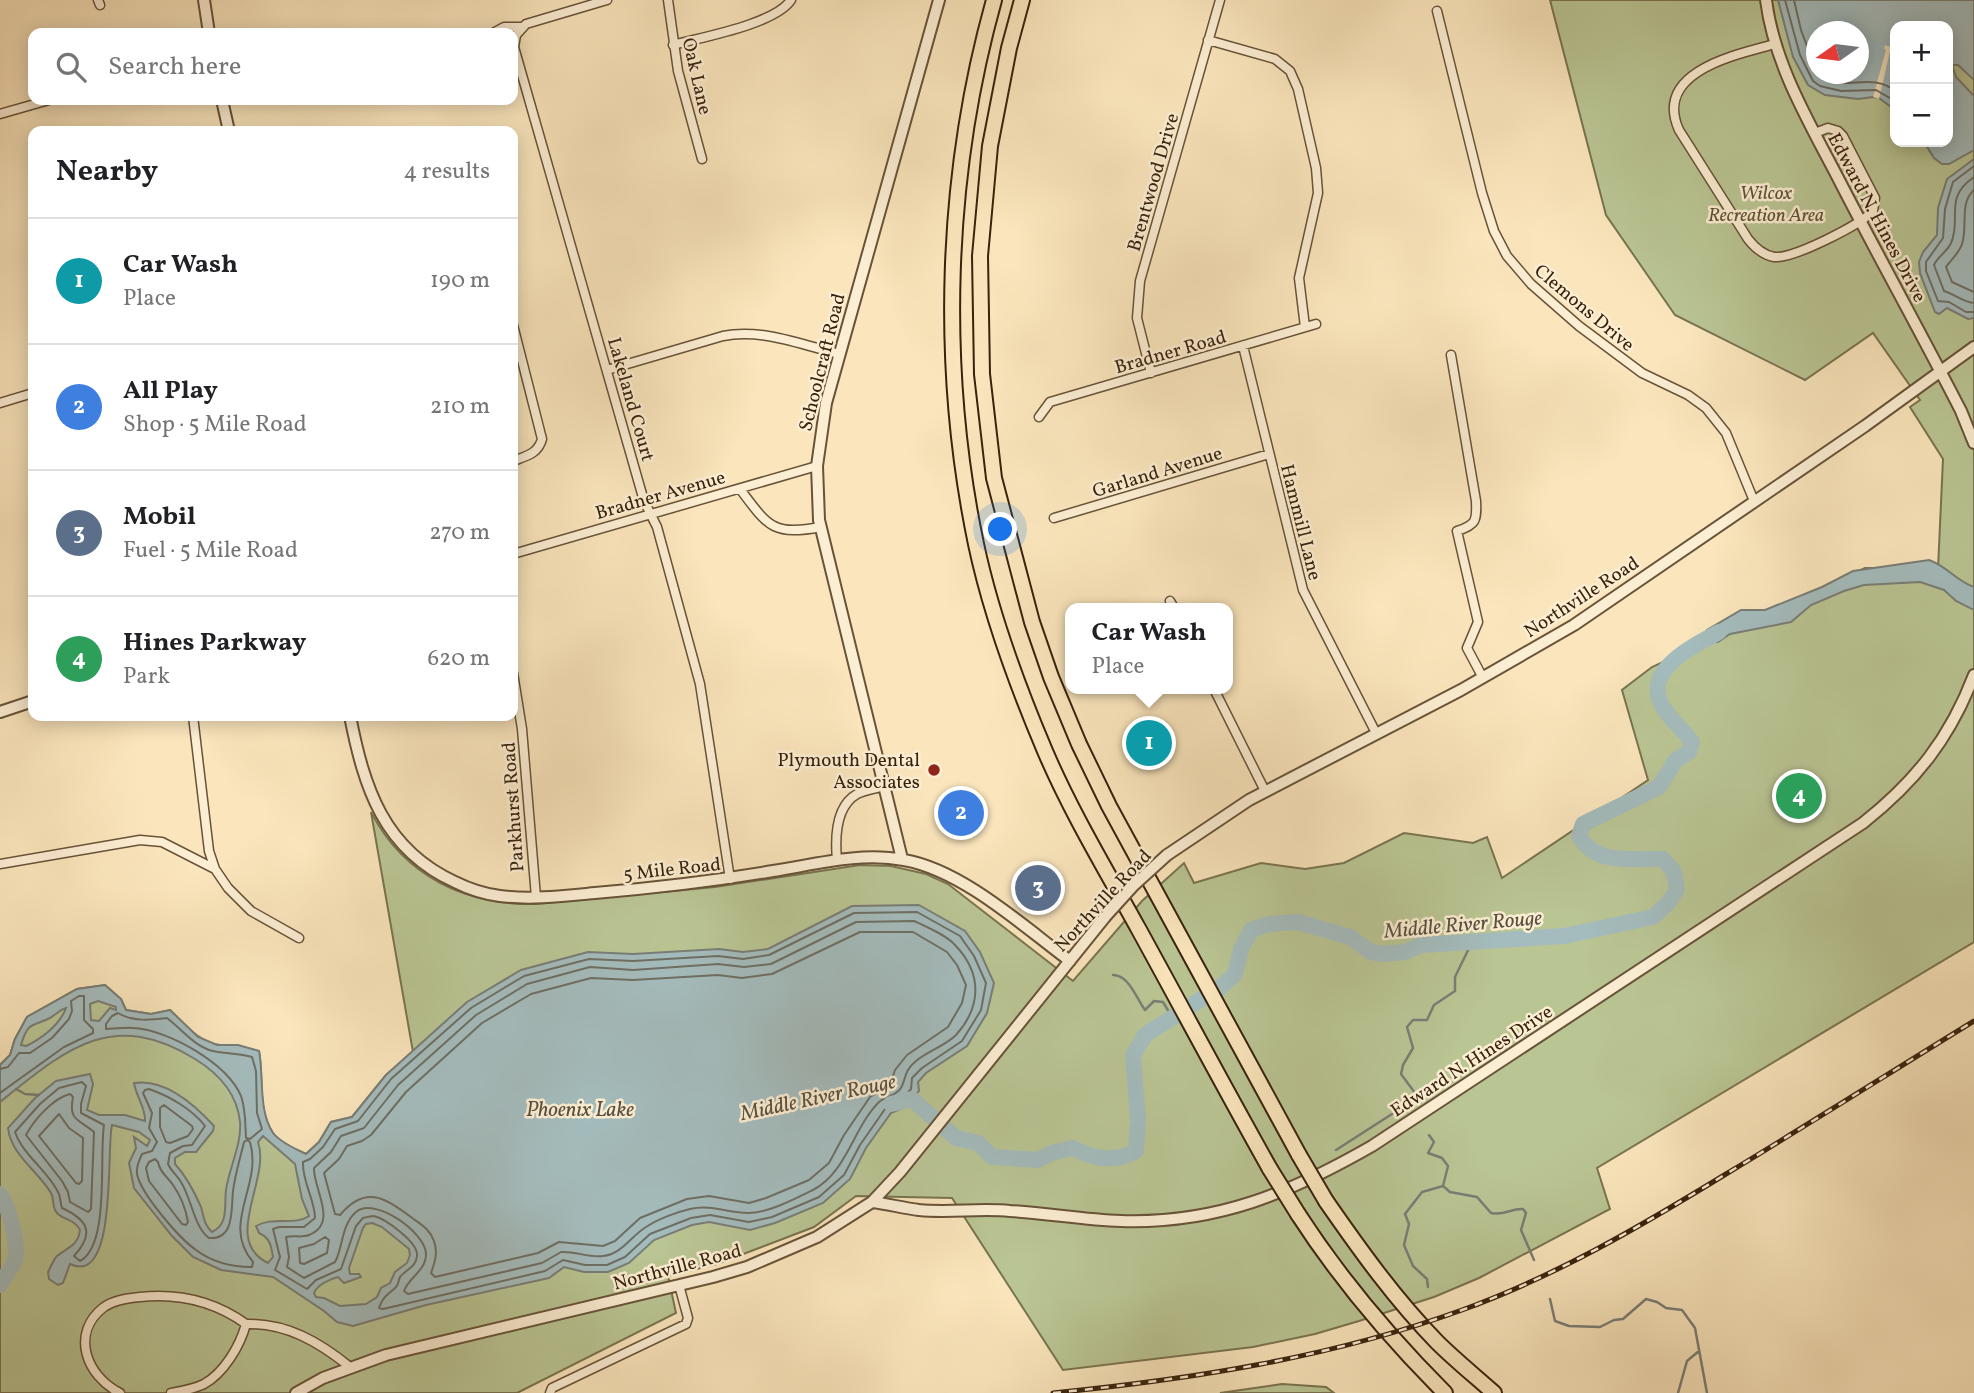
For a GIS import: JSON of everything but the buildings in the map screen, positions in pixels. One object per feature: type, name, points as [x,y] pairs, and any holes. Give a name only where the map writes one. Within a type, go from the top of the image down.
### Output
[{"type":"highway","points":[[994,0],[966,127],[954,234],[955,405],[976,546],[1010,662],[1045,752],[1092,845],[1270,1169],[1332,1265],[1381,1325],[1445,1393]]},
{"type":"highway","points":[[1022,0],[1009,48],[990,146],[980,256],[982,374],[994,478],[1032,622],[1056,688],[1090,767],[1202,978],[1326,1201],[1367,1259],[1412,1315],[1438,1343],[1494,1393]]},
{"type":"street","points":[[204,0],[208,28]]},
{"type":"street","points":[[502,28],[522,27],[607,0]]},
{"type":"street","name":"Oak Lane","points":[[668,0],[673,46],[702,159]]},
{"type":"street","points":[[673,46],[767,19],[791,0]]},
{"type":"street","name":"Schoolcraft Road","points":[[902,859],[821,527],[817,466],[822,420],[839,354],[939,0]]},
{"type":"street","name":"Brentwood Drive","points":[[1152,373],[1138,328],[1138,294],[1220,0]]},
{"type":"street","name":"Edward N. Hines Drive","points":[[1766,0],[1775,44],[1815,134],[1941,372],[1974,443]]},
{"type":"street","name":"Clemons Drive","points":[[1437,11],[1482,193],[1494,231],[1507,256],[1531,284],[1579,326],[1642,373],[1688,395],[1706,408],[1726,433],[1754,501]]},
{"type":"street","points":[[518,34],[522,27]]},
{"type":"street","points":[[1208,40],[1275,59],[1290,71],[1298,89],[1316,168],[1318,193],[1299,278],[1305,327]]},
{"type":"street","points":[[1775,44],[1738,55],[1687,78],[1677,90],[1672,110],[1679,130],[1748,239],[1761,252],[1776,257],[1797,253],[1861,222],[1873,211],[1876,202],[1864,175],[1838,131],[1828,128],[1815,134]]},
{"type":"street","name":"Lakeland Court","points":[[518,68],[644,501],[657,527],[676,589],[700,684],[730,879]]},
{"type":"street","points":[[0,114],[32,105]]},
{"type":"street","points":[[223,105],[228,126]]},
{"type":"street","name":"Bradner Road","points":[[1039,417],[1049,402],[1316,324]]},
{"type":"street","points":[[607,370],[740,333],[760,335],[839,354]]},
{"type":"street","points":[[518,345],[542,439],[540,446],[532,454],[518,459]]},
{"type":"street","name":"Hammill Lane","points":[[1243,346],[1303,590],[1377,733]]},
{"type":"street","name":"Northville Road","points":[[296,1393],[350,1367],[386,1354],[747,1267],[817,1237],[872,1202],[900,1172],[1105,917],[1134,885],[1167,855],[1265,791],[1483,678],[1574,625],[1974,347]]},
{"type":"street","points":[[1451,355],[1476,501],[1475,522],[1471,527],[1457,531],[1478,622],[1467,648],[1483,678]]},
{"type":"street","points":[[0,403],[28,395]]},
{"type":"street","name":"Garland Avenue","points":[[1054,518],[1269,454]]},
{"type":"street","name":"Bradner Avenue","points":[[518,553],[817,466]]},
{"type":"street","points":[[740,489],[766,522],[775,528],[794,531],[821,527]]},
{"type":"street","name":"Edward N. Hines Drive","points":[[872,1202],[920,1210],[1000,1210],[1121,1221],[1156,1221],[1212,1214],[1255,1203],[1329,1170],[1372,1146],[1864,823],[1898,794],[1935,751],[1974,674]]},
{"type":"street","points":[[1216,694],[1265,791]]},
{"type":"street","points":[[0,712],[28,703]]},
{"type":"street","name":"Parkhurst Road","points":[[518,704],[536,897]]},
{"type":"street","points":[[194,721],[209,851],[215,869],[228,888],[251,911],[299,938]]},
{"type":"street","name":"5 Mile Road","points":[[350,721],[369,790],[386,824],[401,844],[434,871],[470,889],[498,896],[536,897],[645,889],[730,879],[838,860],[870,857],[902,859],[935,868],[961,881],[1070,961]]},
{"type":"street","points":[[838,860],[837,834],[843,809],[860,793],[884,786]]},
{"type":"street","points":[[0,864],[146,839],[162,842],[215,869]]},
{"type":"street","points":[[551,1391],[686,1324],[688,1318],[679,1285]]},
{"type":"street","points":[[120,1393],[107,1387],[94,1373],[87,1360],[84,1342],[90,1322],[105,1306],[125,1298],[168,1294],[216,1306],[246,1324],[269,1325],[296,1332],[327,1348],[350,1367]]},
{"type":"street","points":[[171,1393],[205,1383],[225,1366],[237,1347],[246,1324]]},
{"type":"green space","name":"Wilcox Recreation Area","points":[[1550,0],[1974,0],[1974,942],[1597,1168],[1610,1209],[1479,1278],[1434,1297],[1315,1334],[1253,1347],[1063,1370],[952,1198],[856,1196],[814,1227],[717,1264],[668,1276],[676,1313],[517,1393],[0,1393],[0,1065],[10,1055],[27,1017],[77,989],[105,985],[121,999],[126,1010],[151,1014],[170,1010],[205,1041],[259,1051],[263,1104],[268,1124],[280,1140],[306,1154],[319,1142],[331,1122],[352,1117],[386,1075],[413,1052],[371,812],[401,854],[420,870],[440,883],[462,892],[510,903],[536,904],[715,887],[860,865],[891,866],[926,874],[948,884],[1073,981],[1142,901],[1184,863],[1194,883],[1261,863],[1305,869],[1344,863],[1404,833],[1473,843],[1487,837],[1502,878],[1648,780],[1622,690],[1652,667],[1865,568],[1938,569],[1943,459],[1910,407],[1920,400],[1873,333],[1805,380],[1675,315],[1606,215]]},
{"type":"green space","points":[[1282,1384],[1326,1387],[1334,1393],[1220,1393]]},
{"type":"water","points":[[1778,0],[1974,0],[1974,80],[1958,65],[1953,65],[1953,21],[1890,21],[1890,106],[1879,98],[1858,99],[1825,95],[1807,84],[1869,84],[1869,21],[1806,21],[1806,81],[1793,57]]},
{"type":"water","points":[[1953,68],[1956,77],[1974,96],[1974,150],[1949,164],[1942,164],[1927,147],[1953,147]]},
{"type":"water","points":[[1974,159],[1974,318],[1968,319],[1947,308],[1939,314],[1935,312],[1920,273],[1919,262],[1923,252],[1937,235],[1938,208],[1947,179]]},
{"type":"water","points":[[1929,560],[1974,587],[1974,610],[1956,601],[1944,590],[1920,582],[1864,585],[1811,605],[1791,622],[1730,634],[1718,642],[1701,642],[1707,630],[1741,610],[1765,610],[1853,571]]},
{"type":"water","name":"Phoenix Lake","points":[[919,905],[965,931],[980,952],[994,983],[987,1013],[967,1046],[926,1073],[918,1082],[919,1091],[905,1107],[891,1113],[866,1148],[850,1179],[823,1203],[775,1223],[750,1230],[709,1222],[692,1225],[654,1240],[629,1263],[608,1272],[584,1272],[564,1267],[549,1278],[426,1305],[353,1326],[337,1322],[273,1277],[221,1270],[193,1257],[172,1236],[134,1188],[129,1163],[136,1148],[134,1137],[147,1146],[150,1140],[139,1132],[112,1125],[107,1212],[96,1255],[85,1266],[70,1264],[63,1283],[58,1285],[49,1279],[48,1272],[54,1259],[75,1243],[80,1230],[56,1212],[51,1193],[19,1155],[8,1128],[35,1098],[56,1081],[90,1074],[93,1084],[87,1110],[99,1115],[125,1115],[145,1121],[134,1083],[146,1083],[179,1095],[206,1118],[214,1126],[213,1131],[196,1152],[185,1152],[175,1158],[175,1164],[193,1190],[206,1224],[212,1232],[221,1224],[225,1214],[226,1190],[240,1130],[238,1112],[231,1093],[211,1071],[195,1059],[165,1044],[139,1037],[114,1036],[91,1041],[47,1066],[0,1102],[0,1065],[10,1055],[27,1017],[77,989],[105,985],[121,999],[126,1010],[151,1014],[170,1010],[198,1037],[217,1045],[238,1045],[259,1051],[263,1104],[268,1124],[280,1139],[306,1154],[319,1142],[331,1122],[352,1117],[386,1075],[467,1002],[521,970],[588,952],[633,954],[768,949],[852,906]],"holes":[[[98,1001],[116,1007],[116,1010],[110,1008],[99,1021],[91,1020],[90,1004]],[[66,1008],[49,1031],[38,1040],[26,1046],[21,1045],[29,1028]],[[263,1136],[295,1164],[302,1199],[309,1216],[256,1226],[271,1245],[273,1257],[268,1263],[255,1253],[248,1240],[250,1208],[260,1157],[258,1142]],[[366,1224],[382,1227],[409,1249],[407,1263],[395,1272],[390,1283],[381,1288],[377,1297],[366,1304],[340,1306],[316,1297],[316,1290],[331,1279],[338,1277],[344,1283],[361,1277],[359,1274],[350,1274],[349,1268]]]},
{"type":"pier","points":[[1885,45],[1890,47],[1879,99],[1873,97],[1886,50]]},
{"type":"waterway","name":"Middle River Rouge","points":[[891,1104],[912,1099],[956,1138],[978,1143],[992,1157],[1038,1160],[1051,1153],[1073,1148],[1096,1157],[1120,1157],[1136,1151],[1138,1120],[1133,1055],[1145,1035],[1213,994],[1235,974],[1241,949],[1251,930],[1269,924],[1298,922],[1350,937],[1371,952],[1384,954],[1405,952],[1421,945],[1564,936],[1653,917],[1668,903],[1677,889],[1674,872],[1663,859],[1605,856],[1586,846],[1579,836],[1583,824],[1659,787],[1676,760],[1689,752],[1692,742],[1667,713],[1659,699],[1658,686],[1662,674],[1681,654],[1719,632]]},
{"type":"waterway","points":[[1400,1108],[1418,1097],[1401,1074],[1413,1048],[1407,1027],[1413,1020],[1427,1020],[1434,1005],[1455,991],[1455,977],[1472,942]]},
{"type":"waterway","points":[[1113,975],[1128,983],[1145,1010],[1154,1001],[1163,1002],[1172,1017]]},
{"type":"waterway","points":[[16,1089],[25,1094],[39,1095]]},
{"type":"waterway","points":[[1336,1150],[1392,1114]]},
{"type":"waterway","points":[[1429,1135],[1434,1142],[1428,1153],[1442,1158],[1448,1166],[1443,1186]]},
{"type":"waterway","points":[[1443,1186],[1450,1192],[1477,1197],[1491,1213],[1500,1214],[1523,1209],[1526,1213],[1521,1230],[1534,1260]]},
{"type":"waterway","points":[[1428,1287],[1427,1279],[1413,1266],[1404,1245],[1409,1224],[1405,1214],[1422,1192],[1443,1186]]},
{"type":"waterway","name":"Middle River Rouge","points":[[0,1194],[7,1208],[16,1245],[14,1263],[0,1285]]},
{"type":"waterway","points":[[1550,1299],[1555,1321],[1569,1326],[1600,1327],[1623,1319],[1646,1299],[1666,1308],[1682,1310],[1695,1328],[1707,1393]]},
{"type":"waterway","points":[[1678,1393],[1687,1361],[1699,1351]]},
{"type":"railway","points":[[1053,1393],[1157,1381],[1311,1354],[1412,1327],[1497,1297],[1564,1266],[1662,1212],[1974,1021]]},
{"type":"place","name":"Car Wash","points":[[1149,743]]},
{"type":"place","name":"Plymouth Dental Associates","points":[[934,770]]},
{"type":"place","name":"Hines Parkway","points":[[1799,796]]},
{"type":"place","name":"All Play","points":[[961,813]]},
{"type":"place","name":"Mobil","points":[[1038,888]]}]
